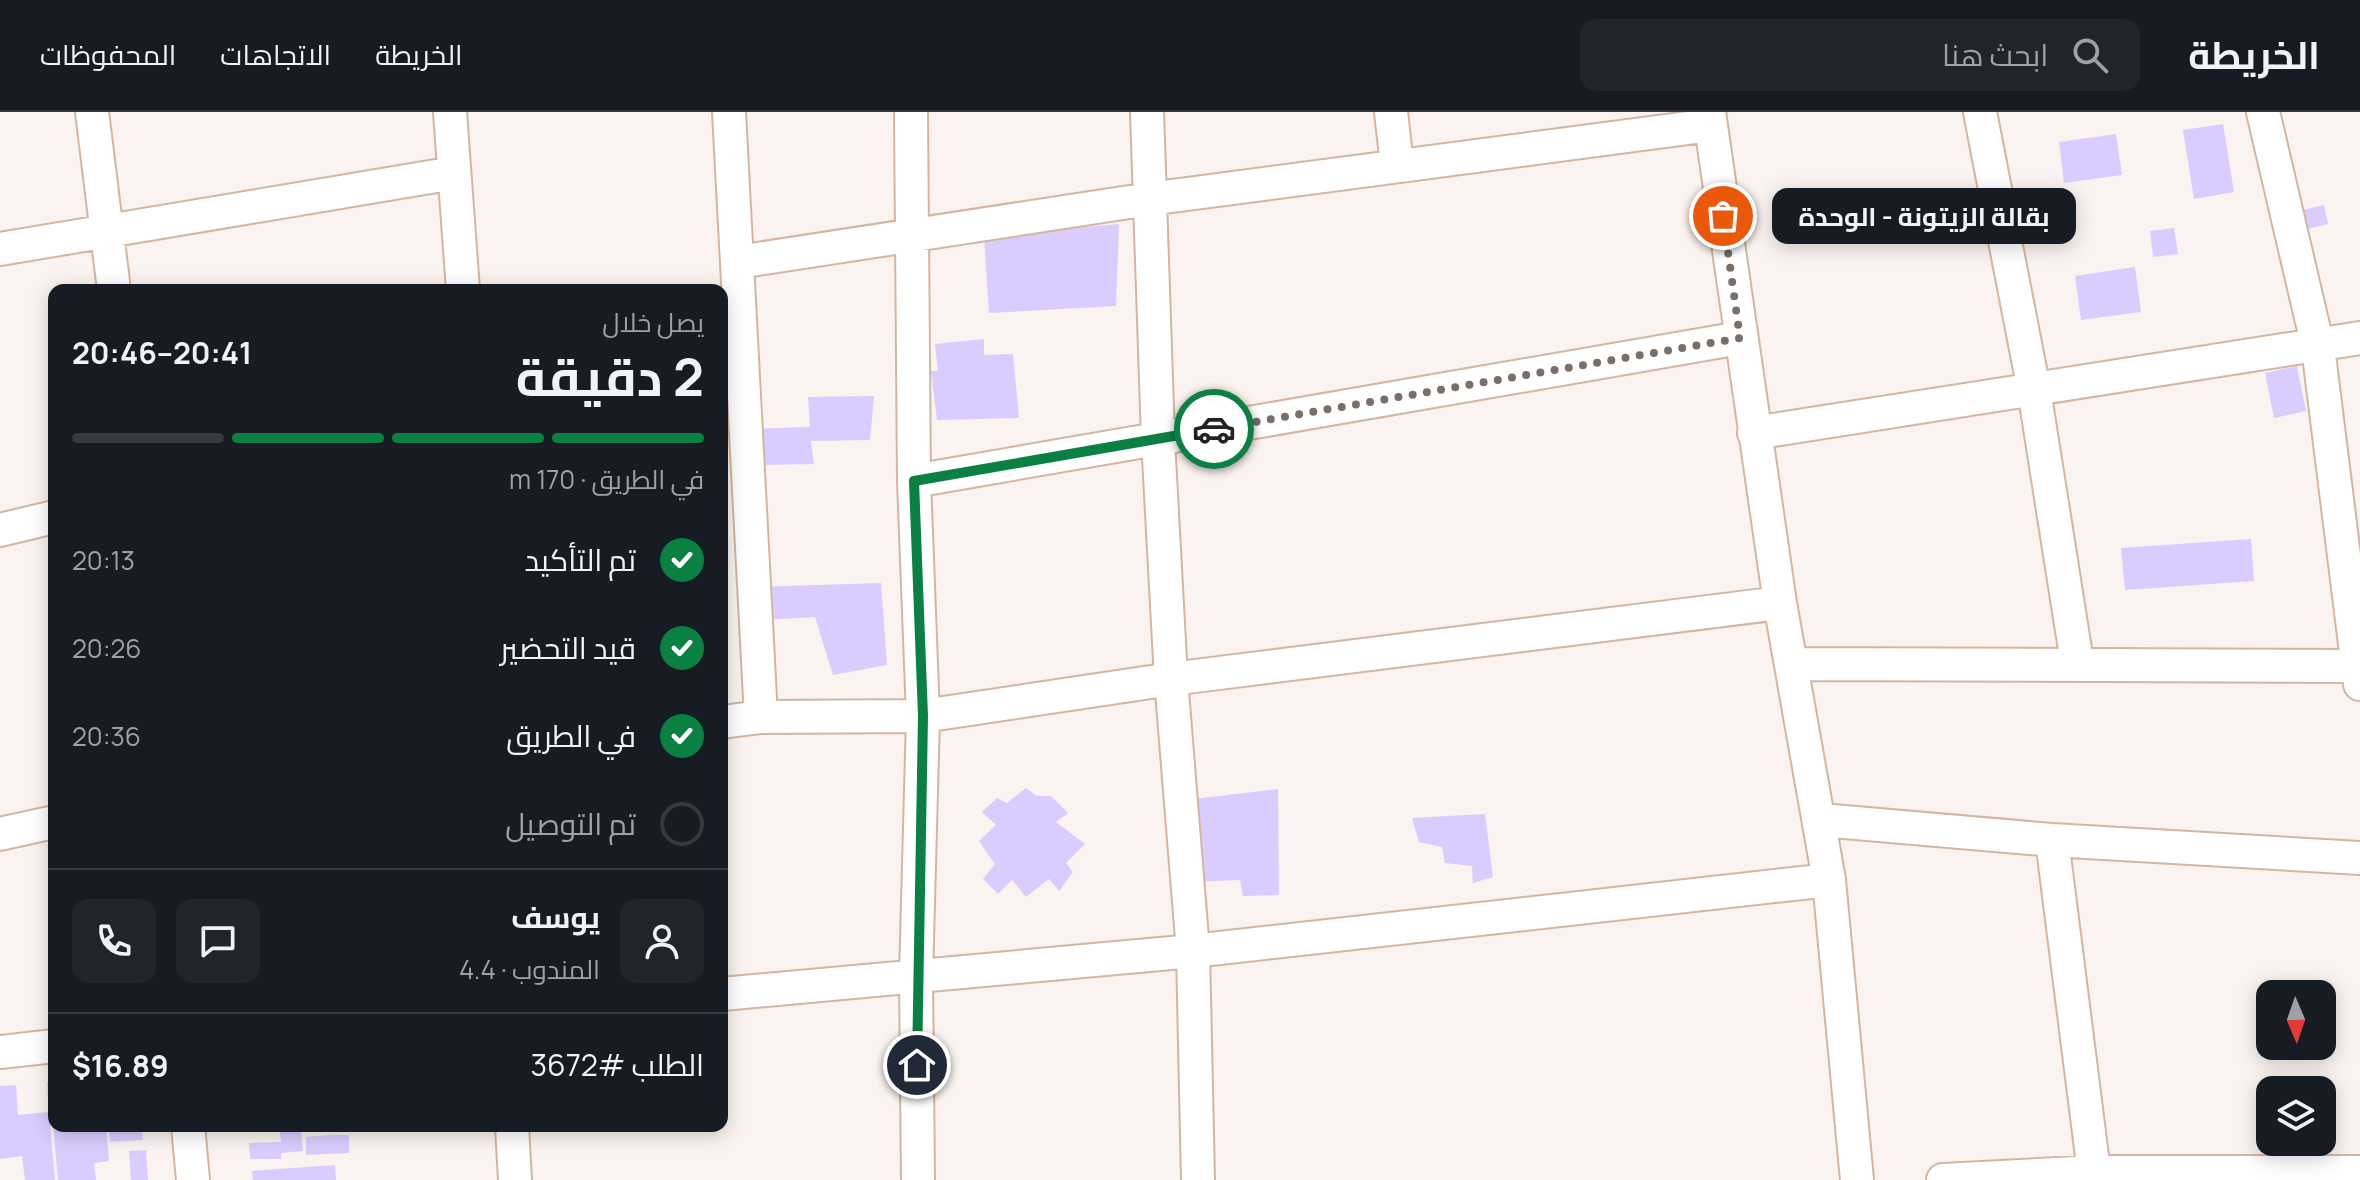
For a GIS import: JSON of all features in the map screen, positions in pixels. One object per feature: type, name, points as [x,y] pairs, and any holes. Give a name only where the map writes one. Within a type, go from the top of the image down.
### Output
[{"type":"street","points":[[92,112],[113,284]]},
{"type":"street","points":[[450,112],[463,284]]},
{"type":"street","points":[[729,112],[738,262],[734,430],[761,717]]},
{"type":"street","points":[[911,112],[914,481],[923,716],[916,978],[918,1180]]},
{"type":"street","points":[[1147,112],[1158,439],[1171,679],[1193,951],[1198,1180]]},
{"type":"street","points":[[1391,112],[1397,165]]},
{"type":"street","points":[[1980,112],[2034,390],[2077,662]]},
{"type":"street","points":[[1792,664],[2077,662],[2359,672],[2318,347],[2263,112]]},
{"type":"street","points":[[738,262],[1149,199],[1710,119],[1780,603],[1821,820],[1857,1180]]},
{"type":"street","points":[[0,249],[454,173]]},
{"type":"street","points":[[914,481],[1740,338]]},
{"type":"street","points":[[1754,433],[2360,338]]},
{"type":"street","points":[[0,530],[48,518]]},
{"type":"street","points":[[728,721],[761,717],[923,716],[1171,679],[1780,603]]},
{"type":"street","points":[[1821,820],[2052,840],[2360,858]]},
{"type":"street","points":[[0,834],[48,823]]},
{"type":"street","points":[[2052,840],[2094,1172]]},
{"type":"street","points":[[728,994],[1193,951],[1829,880]]},
{"type":"street","points":[[0,1052],[48,1047]]},
{"type":"street","points":[[189,1132],[193,1180]]},
{"type":"street","points":[[512,1132],[515,1180]]},
{"type":"street","points":[[1943,1180],[2094,1172],[2360,1172]]},
{"type":"building","points":[[2223,124],[2234,192],[2194,199],[2183,130]]},
{"type":"building","points":[[2116,134],[2122,175],[2064,183],[2059,142]]},
{"type":"building","points":[[2324,205],[2328,224],[2299,231],[2294,212]]},
{"type":"building","points":[[1119,224],[1116,306],[989,313],[984,236]]},
{"type":"building","points":[[2174,228],[2178,254],[2153,257],[2150,231]]},
{"type":"building","points":[[2135,267],[2141,312],[2081,320],[2075,276]]},
{"type":"building","points":[[984,339],[984,355],[1013,354],[1019,418],[937,420],[931,371],[938,371],[935,344]]},
{"type":"building","points":[[2297,366],[2306,411],[2274,418],[2265,373]]},
{"type":"building","points":[[874,396],[870,440],[811,441],[814,464],[756,465],[747,429],[810,427],[808,397]]},
{"type":"building","points":[[2251,539],[2254,581],[2125,590],[2121,548]]},
{"type":"building","points":[[881,583],[887,665],[833,675],[815,617],[763,620],[755,587]]},
{"type":"building","points":[[1026,788],[1037,796],[1051,796],[1068,813],[1056,822],[1085,844],[1066,863],[1073,872],[1059,891],[1049,879],[1026,897],[1012,880],[998,894],[983,879],[995,864],[979,841],[996,825],[982,812],[997,798],[1007,803]]},
{"type":"building","points":[[1278,789],[1279,895],[1243,896],[1240,880],[1192,882],[1186,800]]},
{"type":"building","points":[[1485,814],[1493,877],[1473,883],[1472,866],[1445,863],[1442,847],[1419,842],[1412,818]]},
{"type":"building","points":[[16,1085],[18,1115],[48,1112],[55,1180],[25,1180],[22,1156],[0,1159],[0,1086]]},
{"type":"building","points":[[54,1132],[107,1132],[109,1161],[94,1163],[96,1180],[58,1180]]},
{"type":"building","points":[[109,1132],[142,1132],[143,1140],[110,1142]]},
{"type":"building","points":[[280,1132],[301,1132],[303,1151],[281,1153],[281,1159],[250,1159],[249,1143],[281,1142]]},
{"type":"building","points":[[349,1135],[349,1153],[306,1155],[306,1137]]},
{"type":"building","points":[[146,1150],[148,1180],[131,1180],[129,1151]]},
{"type":"building","points":[[335,1165],[336,1180],[253,1180],[252,1171]]},
{"type":"way so far","points":[[1214,429],[1740,338],[1723,216]]},
{"type":"place","name":"بقالة الزيتونة - الوحدة","points":[[1723,216]]},
{"type":"route","points":[[917,1065],[916,978],[923,716],[914,481],[1214,429]]}]
